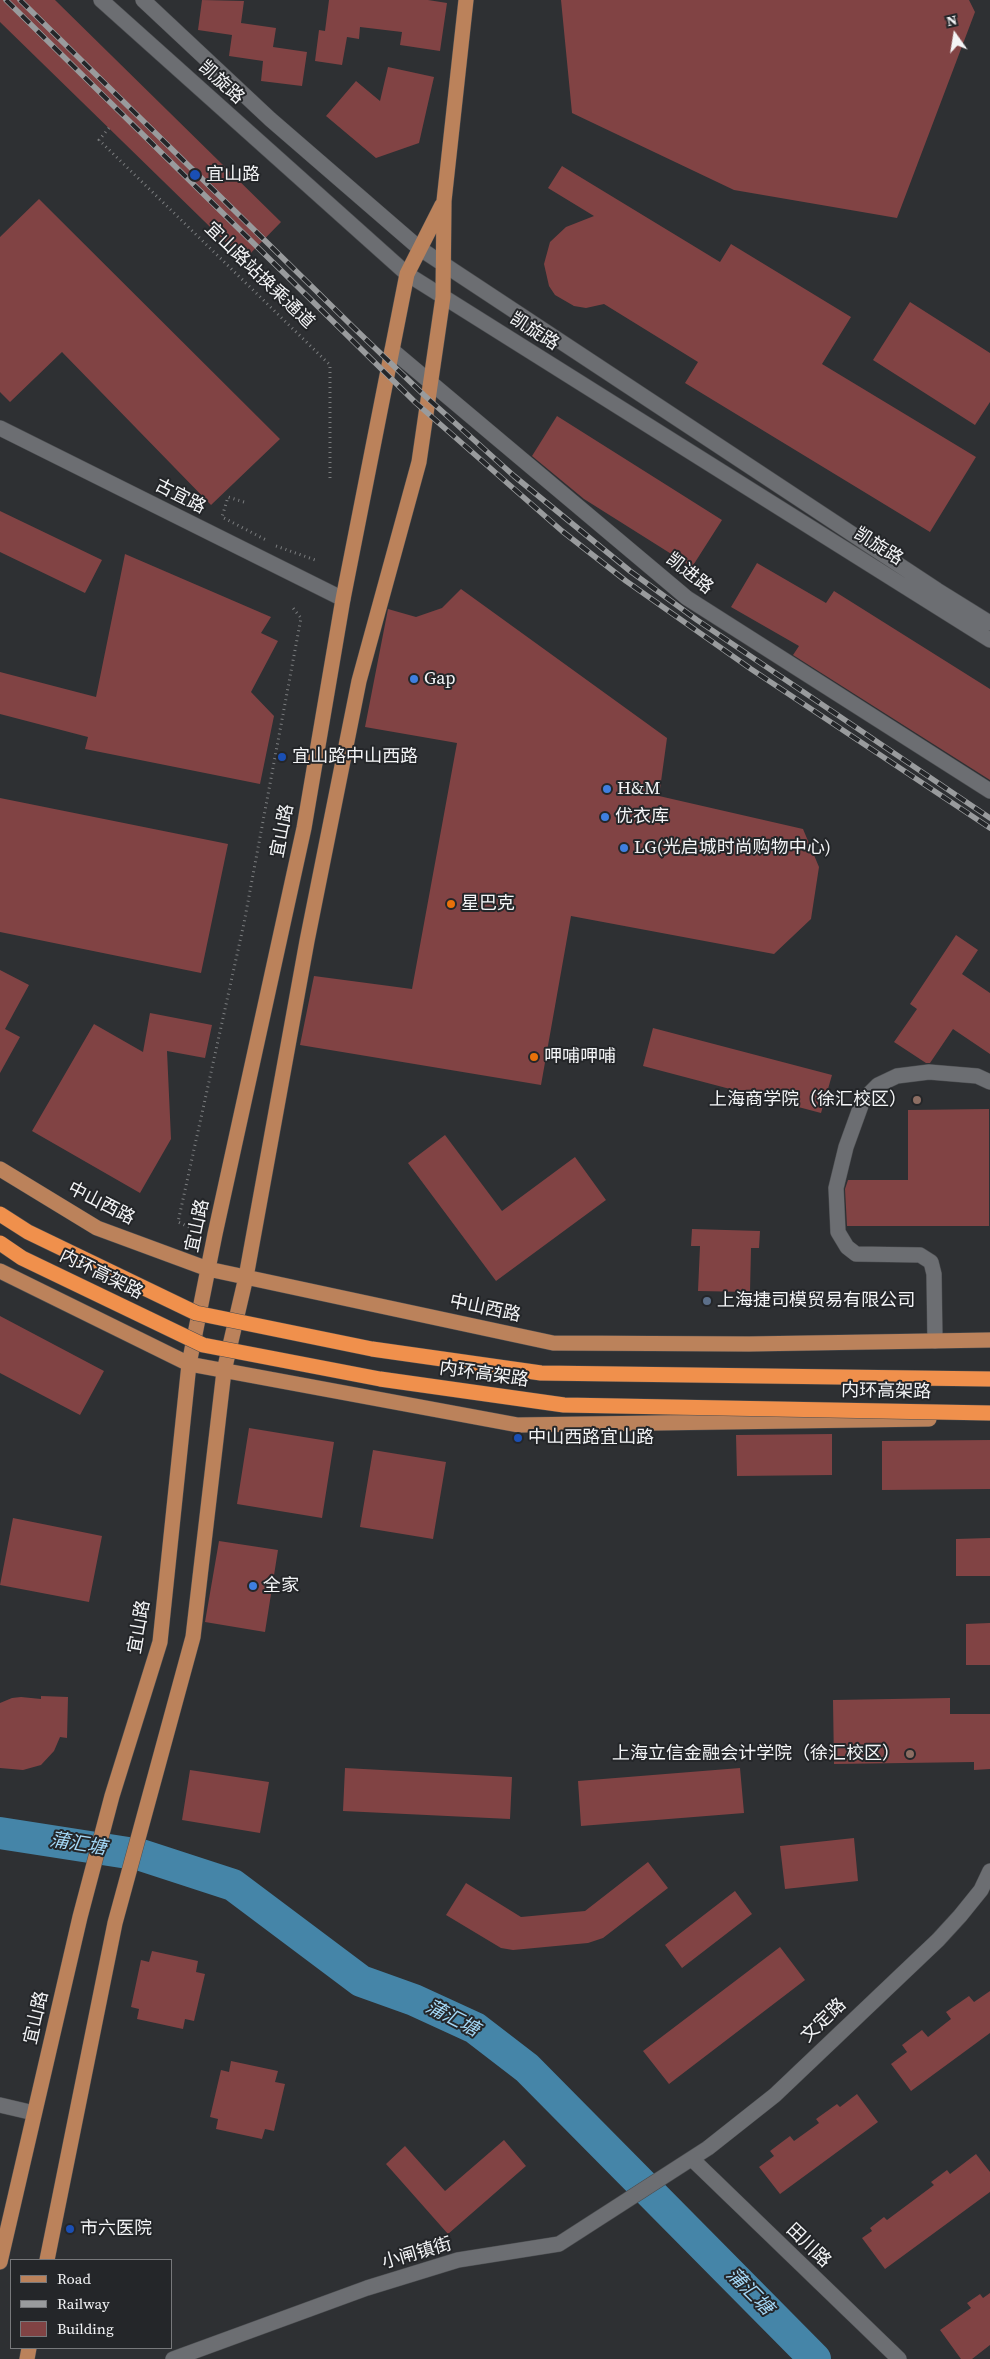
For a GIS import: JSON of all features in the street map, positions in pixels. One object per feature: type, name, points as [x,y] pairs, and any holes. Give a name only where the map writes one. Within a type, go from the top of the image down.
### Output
[{"type":"highway","name":"内环高架路","points":[[0,1214],[28,1232],[196,1313],[372,1349],[541,1372],[990,1379]]},
{"type":"highway","name":"内环高架路","points":[[0,1243],[22,1258],[203,1345],[380,1378],[564,1405],[990,1413]]},
{"type":"main road","name":"宜山路","points":[[47,2259],[114,1922],[193,1637],[224,1371],[246,1277],[307,940],[359,681],[419,462],[443,297],[444,201],[466,0]]},
{"type":"main road","name":"宜山路","points":[[0,2262],[80,1917],[112,1796],[160,1642],[189,1364],[304,828],[343,599],[407,274],[444,201]]},
{"type":"main road","name":"中山西路","points":[[0,1169],[97,1228],[208,1269],[553,1343],[749,1344],[990,1340]]},
{"type":"main road","points":[[0,1271],[189,1364],[518,1425],[990,1418]]},
{"type":"street","name":"凯旋路","points":[[101,0],[407,274],[990,640]]},
{"type":"street","name":"凯旋路","points":[[143,0],[270,119],[420,248],[937,590],[990,623]]},
{"type":"street","name":"凯进路","points":[[392,350],[687,598],[990,791]]},
{"type":"street","name":"古宜路","points":[[0,428],[343,599]]},
{"type":"street","points":[[936,1341],[934,1274],[931,1262],[920,1255],[856,1254],[847,1247],[838,1232],[836,1188],[846,1147],[863,1100],[878,1085],[897,1076],[929,1072],[977,1076],[990,1082]]},
{"type":"street","name":"文定路","points":[[664,2177],[742,2123],[775,2095],[938,1940],[966,1910],[981,1890],[990,1871]]},
{"type":"street","points":[[0,2105],[34,2113]]},
{"type":"street","name":"田川路","points":[[692,2159],[899,2359]]},
{"type":"street","name":"小闸镇街","points":[[173,2359],[367,2288],[440,2266],[504,2252],[559,2244],[664,2177]]},
{"type":"path","name":"宜山路站换乘通道","points":[[109,128],[99,140],[330,365],[330,478]]},
{"type":"path","points":[[244,502],[228,497],[222,517],[276,545],[318,561]]},
{"type":"path","points":[[189,1227],[178,1222],[244,923],[296,646],[301,618],[293,608]]},
{"type":"building","name":"宜山路","points":[[0,0],[55,0],[281,222],[244,260],[0,22]]},
{"type":"building","points":[[202,0],[244,1],[241,23],[276,28],[273,47],[307,52],[302,86],[261,81],[263,61],[229,56],[232,35],[198,30]]},
{"type":"building","points":[[329,0],[428,0],[447,3],[440,51],[400,45],[402,32],[360,27],[359,39],[347,37],[342,65],[315,61],[319,30],[325,31]]},
{"type":"building","points":[[561,0],[969,0],[975,12],[897,218],[734,190],[572,113]]},
{"type":"building","points":[[388,67],[434,77],[419,143],[376,158],[326,116],[356,81],[380,101]]},
{"type":"building","points":[[562,166],[720,262],[731,244],[851,317],[822,364],[976,457],[930,532],[685,383],[698,362],[604,304],[586,308],[574,306],[555,295],[549,286],[544,264],[550,242],[566,227],[594,216],[548,188]]},
{"type":"building","points":[[39,199],[280,439],[211,505],[62,352],[10,402],[0,392],[0,237]]},
{"type":"building","points":[[910,302],[990,353],[990,402],[975,425],[873,360]]},
{"type":"building","points":[[557,416],[722,520],[692,567],[584,499],[532,456]]},
{"type":"building","points":[[0,511],[102,560],[85,593],[0,552]]},
{"type":"building","points":[[125,554],[271,617],[261,633],[278,641],[251,692],[274,716],[260,784],[85,749],[88,737],[0,714],[0,672],[96,697]]},
{"type":"building","points":[[757,563],[826,603],[834,591],[990,689],[990,780],[793,655],[799,646],[731,607]]},
{"type":"building","name":"LG(光启城时尚购物中心)","points":[[461,589],[667,738],[659,796],[803,829],[819,867],[811,919],[774,954],[571,916],[541,1085],[300,1045],[314,976],[412,989],[457,743],[365,727],[388,609],[416,617],[442,608]]},
{"type":"building","points":[[0,798],[228,844],[201,973],[0,932]]},
{"type":"building","points":[[956,935],[978,950],[962,974],[990,993],[990,1054],[953,1029],[930,1063],[926,1063],[894,1042],[917,1009],[910,1004]]},
{"type":"building","points":[[0,970],[29,985],[5,1029],[20,1037],[0,1073]]},
{"type":"building","points":[[150,1013],[212,1025],[205,1058],[167,1051],[171,1139],[140,1193],[32,1131],[94,1024],[143,1052]]},
{"type":"building","points":[[653,1028],[832,1075],[821,1113],[643,1066]]},
{"type":"building","points":[[989,1109],[989,1226],[847,1226],[845,1189],[848,1180],[908,1180],[908,1110]]},
{"type":"building","points":[[445,1135],[502,1211],[575,1157],[606,1200],[496,1281],[408,1163]]},
{"type":"building","points":[[692,1229],[760,1231],[759,1248],[751,1248],[750,1292],[698,1291],[700,1246],[691,1246]]},
{"type":"building","points":[[0,1316],[104,1371],[80,1415],[0,1373]]},
{"type":"building","points":[[249,1428],[334,1442],[322,1518],[237,1504]]},
{"type":"building","points":[[832,1434],[832,1475],[737,1476],[736,1435]]},
{"type":"building","points":[[990,1440],[990,1489],[882,1490],[882,1441]]},
{"type":"building","points":[[373,1450],[446,1462],[433,1539],[360,1527]]},
{"type":"building","points":[[13,1518],[102,1536],[89,1602],[0,1585]]},
{"type":"building","points":[[990,1538],[990,1576],[956,1576],[956,1539]]},
{"type":"building","points":[[219,1541],[278,1550],[265,1632],[205,1622]]},
{"type":"building","points":[[990,1623],[990,1665],[966,1665],[966,1624]]},
{"type":"building","points":[[41,1696],[68,1697],[67,1738],[60,1737],[54,1751],[41,1765],[23,1770],[0,1768],[0,1703],[12,1698],[21,1697],[41,1699]]},
{"type":"building","points":[[950,1698],[950,1714],[990,1714],[990,1769],[974,1770],[974,1762],[834,1764],[833,1700]]},
{"type":"building","points":[[345,1768],[512,1777],[510,1819],[343,1811]]},
{"type":"building","points":[[740,1768],[744,1813],[581,1826],[578,1781]]},
{"type":"building","points":[[190,1770],[269,1782],[260,1833],[182,1820]]},
{"type":"building","points":[[854,1838],[858,1881],[785,1889],[780,1846]]},
{"type":"building","points":[[648,1862],[668,1888],[603,1938],[588,1943],[513,1950],[501,1948],[446,1915],[466,1883],[521,1917],[585,1911]]},
{"type":"building","points":[[735,1891],[752,1914],[682,1968],[665,1945]]},
{"type":"building","points":[[780,1947],[805,1980],[669,2084],[643,2051]]},
{"type":"building","points":[[152,1951],[198,1961],[196,1972],[205,1974],[194,2021],[185,2019],[183,2029],[137,2019],[139,2009],[131,2007],[141,1960],[149,1962]]},
{"type":"building","points":[[990,1991],[990,2033],[911,2091],[891,2064],[907,2052],[902,2045],[922,2030],[928,2037],[951,2019],[946,2012],[969,1996],[974,2002]]},
{"type":"building","points":[[231,2061],[278,2071],[275,2082],[285,2084],[274,2131],[265,2129],[262,2139],[216,2129],[218,2119],[210,2117],[221,2070],[229,2072]]},
{"type":"building","points":[[857,2094],[878,2122],[780,2194],[759,2167],[774,2156],[770,2151],[790,2136],[794,2141],[819,2123],[816,2119],[837,2104],[840,2107]]},
{"type":"building","points":[[504,2140],[526,2166],[448,2234],[386,2164],[405,2146],[445,2191]]},
{"type":"building","points":[[976,2154],[990,2172],[990,2192],[885,2269],[862,2238],[872,2231],[870,2228],[884,2217],[887,2220],[934,2185],[931,2182],[947,2170],[950,2174]]},
{"type":"building","points":[[990,2293],[990,2345],[972,2359],[961,2359],[940,2330],[971,2308],[967,2303],[980,2294],[983,2298]]},
{"type":"waterway","name":"蒲汇塘","points":[[0,1833],[141,1855],[233,1885],[361,1981],[414,2000],[475,2028],[527,2068],[815,2359]]},
{"type":"railway","points":[[6,0],[416,403],[562,531],[626,581],[751,669],[990,828]]},
{"type":"railway","points":[[20,0],[353,327],[424,395],[514,476],[630,571],[697,620],[990,818]]},
{"type":"place","name":"宜山路","points":[[195,175]]},
{"type":"place","name":"Gap","points":[[414,679]]},
{"type":"place","name":"宜山路中山西路","points":[[282,757]]},
{"type":"place","name":"H&M","points":[[607,789]]},
{"type":"place","name":"优衣库","points":[[605,817]]},
{"type":"place","name":"LG(光启城时尚购物中心)","points":[[624,848]]},
{"type":"place","name":"星巴克","points":[[451,904]]},
{"type":"place","name":"呷哺呷哺","points":[[534,1057]]},
{"type":"place","name":"上海商学院（徐汇校区）","points":[[917,1100]]},
{"type":"place","name":"上海捷司模贸易有限公司","points":[[707,1301]]},
{"type":"place","name":"中山西路宜山路","points":[[518,1438]]},
{"type":"place","name":"全家","points":[[253,1586]]},
{"type":"place","name":"上海立信金融会计学院（徐汇校区）","points":[[910,1754]]},
{"type":"place","name":"市六医院","points":[[70,2229]]}]
